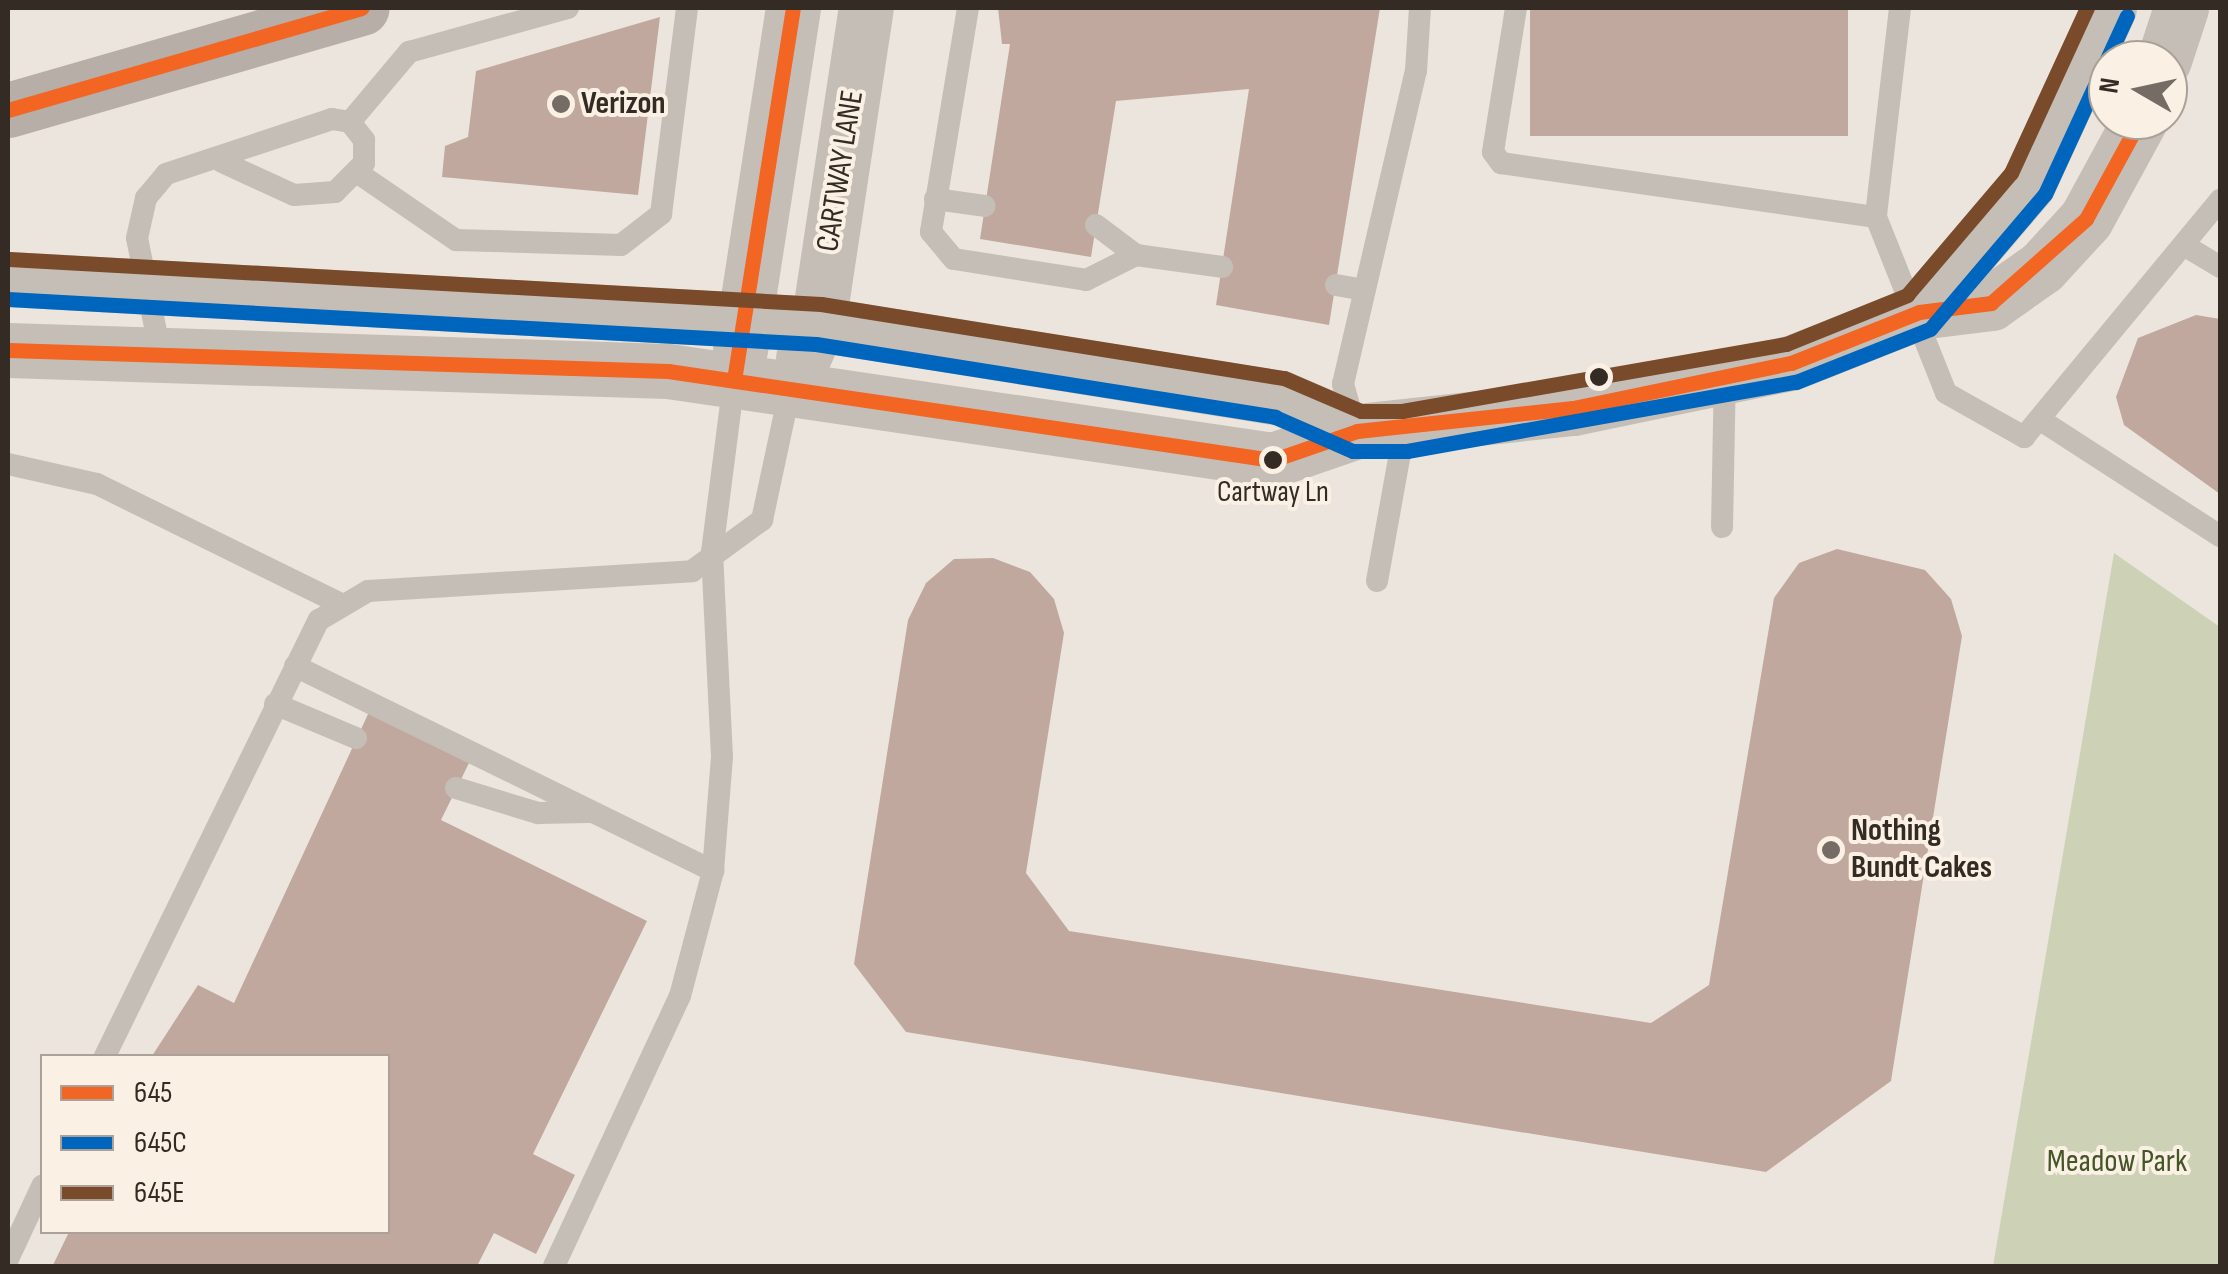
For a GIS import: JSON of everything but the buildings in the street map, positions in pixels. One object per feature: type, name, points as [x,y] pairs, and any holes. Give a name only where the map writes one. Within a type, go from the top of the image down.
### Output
[{"type":"main road","points":[[8,110],[362,8]]},
{"type":"street","points":[[734,380],[793,8]]},
{"type":"street","name":"CARTWAY LANE","points":[[790,388],[818,324],[866,8]]},
{"type":"street","points":[[1920,312],[2028,184],[2109,8]]},
{"type":"street","points":[[2170,40],[2180,8]]},
{"type":"street","points":[[8,350],[161,356],[356,354],[734,380],[1273,460],[1380,432],[1726,377],[1864,340],[1920,312],[1991,303],[2042,267],[2086,219],[2129,140]]},
{"type":"street","points":[[8,279],[747,317],[818,324],[1281,398],[1380,432]]},
{"type":"lane","points":[[161,356],[137,238],[146,198],[166,174],[222,162],[298,128],[350,122],[409,52],[568,8]]},
{"type":"lane","points":[[358,174],[456,240],[621,245],[661,214],[687,8]]},
{"type":"lane","points":[[968,8],[930,232],[954,259],[1086,280],[1136,254]]},
{"type":"lane","points":[[1377,581],[1380,432],[1343,384],[1416,71],[1420,8]]},
{"type":"lane","points":[[1516,8],[1494,152],[1501,163],[1876,218]]},
{"type":"lane","points":[[1900,8],[1876,218],[1920,312],[1946,394],[2024,437],[2187,247],[2220,200]]},
{"type":"lane","points":[[222,162],[294,195],[335,192],[358,174],[364,140],[350,122]]},
{"type":"lane","points":[[935,199],[985,206]]},
{"type":"lane","points":[[1096,225],[1136,254],[1222,267]]},
{"type":"lane","points":[[2187,247],[2220,267]]},
{"type":"lane","points":[[1336,285],[1366,290]]},
{"type":"lane","points":[[1722,527],[1726,377]]},
{"type":"lane","points":[[554,1266],[680,996],[713,871],[722,757],[712,552],[734,380]]},
{"type":"lane","points":[[106,1054],[294,666],[339,603],[368,591],[657,580],[692,571],[712,552],[762,520],[790,388]]},
{"type":"lane","points":[[2039,419],[2220,536]]},
{"type":"lane","points":[[8,464],[97,484],[339,603]]},
{"type":"lane","points":[[294,666],[713,871]]},
{"type":"lane","points":[[276,704],[356,738]]},
{"type":"lane","points":[[456,788],[538,813],[592,812]]},
{"type":"lane","points":[[8,1259],[40,1190]]},
{"type":"green space","name":"Meadow Park","points":[[2114,553],[2220,627],[2220,1266],[1993,1266]]},
{"type":"transit line","name":"645","points":[[8,110],[362,8]]},
{"type":"transit line","name":"645","points":[[734,380],[793,8]]},
{"type":"transit line","name":"645E","points":[[9,259],[821,304],[1284,378],[1361,411],[1402,411],[1786,344],[1907,295],[2011,173],[2087,8]]},
{"type":"transit line","name":"645C","points":[[8,299],[816,344],[1275,417],[1353,451],[1407,451],[1796,382],[1930,329],[2045,194],[2127,16]]},
{"type":"transit line","name":"645","points":[[8,350],[668,371],[1273,460],[1357,431],[1573,408],[1791,363],[1919,312],[1991,303],[2086,219],[2129,140]]},
{"type":"place","name":"Verizon","points":[[561,104]]},
{"type":"place","name":"Cartway Ln","points":[[1273,460]]},
{"type":"place","name":"Nothing Bundt Cakes","points":[[1831,850]]}]
